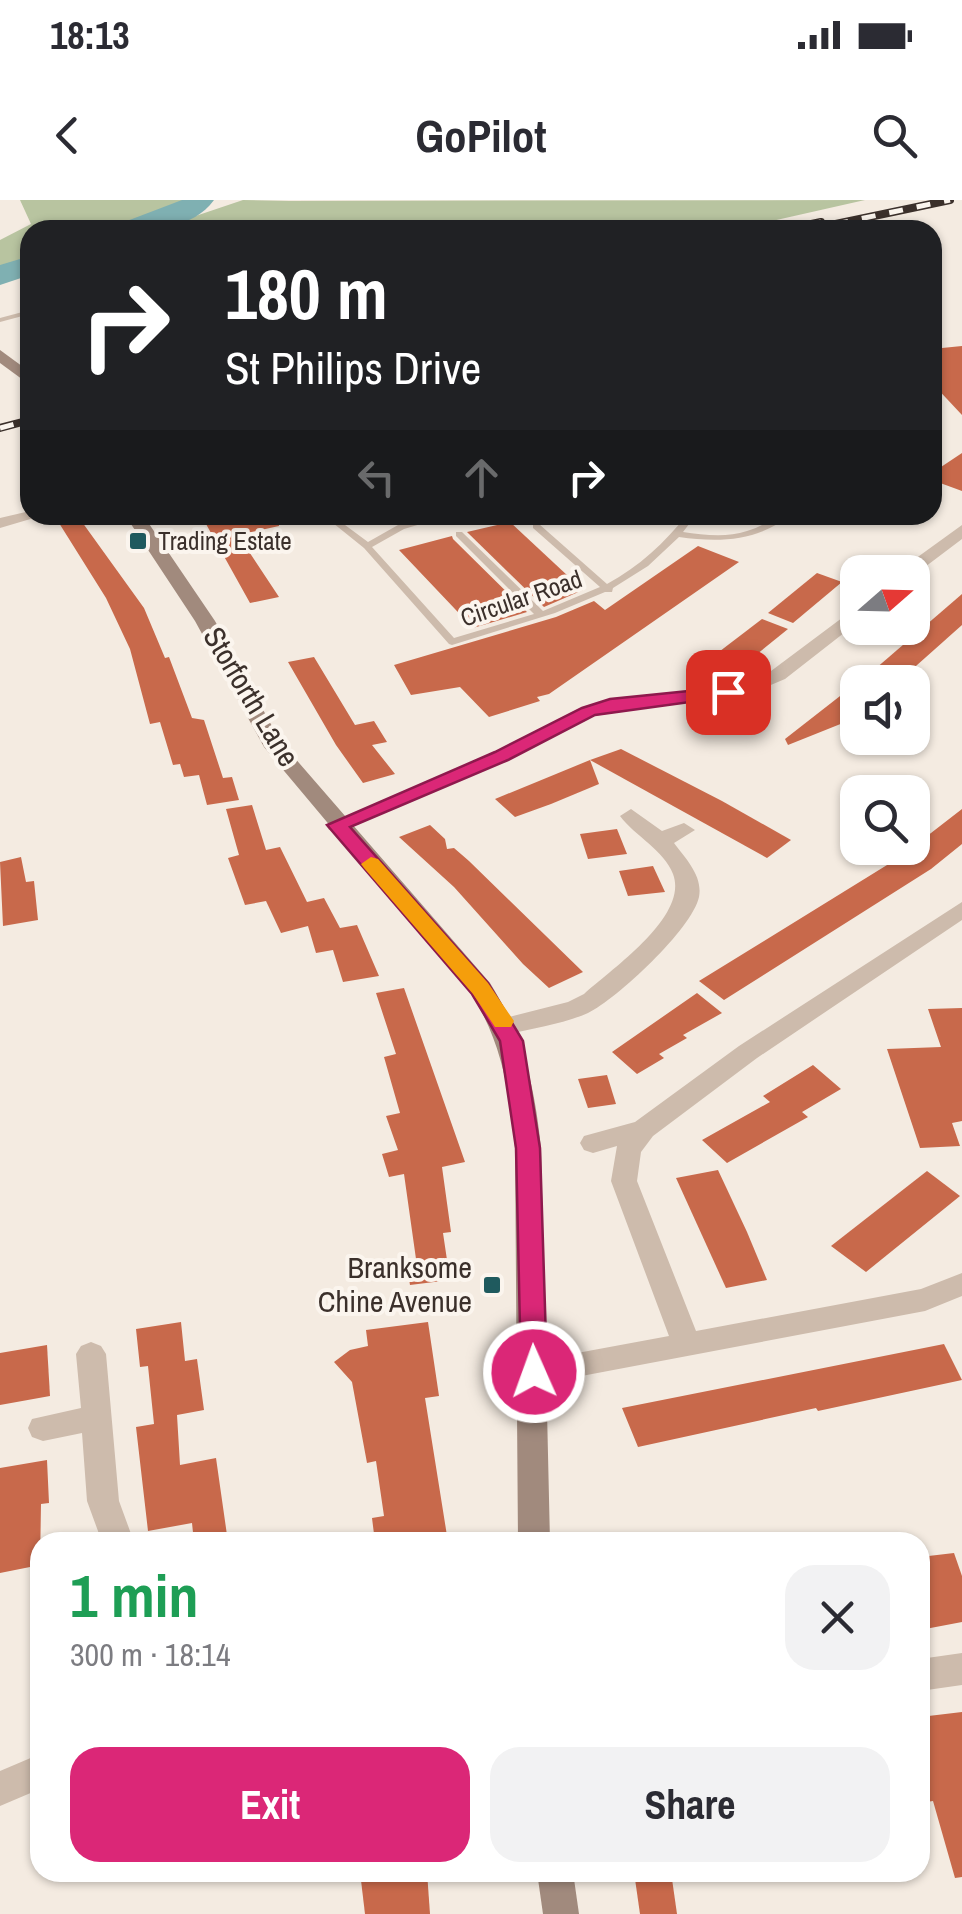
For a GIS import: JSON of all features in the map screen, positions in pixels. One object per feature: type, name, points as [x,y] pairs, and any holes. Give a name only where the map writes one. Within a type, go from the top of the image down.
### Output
[{"type":"street","points":[[0,355],[20,372]]},
{"type":"street","name":"Storforth Lane","points":[[151,525],[272,743],[337,825],[480,989],[506,1026],[523,1096],[528,1148],[534,1532]]},
{"type":"street","points":[[929,555],[962,530]]},
{"type":"street","points":[[337,825],[501,756],[589,712],[748,688],[778,675],[840,626]]},
{"type":"street","points":[[506,1026],[575,1010],[593,1000],[678,921],[688,895],[684,871],[660,840],[631,816]]},
{"type":"street","points":[[660,840],[684,830]]},
{"type":"street","points":[[687,1344],[624,1181],[628,1150],[644,1129],[748,1052],[962,909]]},
{"type":"street","points":[[593,1143],[644,1129]]},
{"type":"street","points":[[534,1372],[925,1300],[962,1284]]},
{"type":"street","points":[[92,1354],[102,1501],[114,1532]]},
{"type":"street","points":[[43,1428],[96,1418]]},
{"type":"street","points":[[930,1673],[962,1669]]},
{"type":"street","points":[[0,1790],[30,1776]]},
{"type":"street","points":[[556,1882],[560,1914]]},
{"type":"lane","name":"Circular Road","points":[[339,525],[368,546],[452,642],[609,590],[680,534],[686,525]]},
{"type":"lane","points":[[368,546],[409,525]]},
{"type":"lane","points":[[680,534],[717,540],[754,536],[771,525]]},
{"type":"lane","points":[[536,526],[609,590]]},
{"type":"lane","points":[[459,534],[542,614]]},
{"type":"green space","points":[[20,200],[184,200],[132,220],[29,220]]},
{"type":"green space","points":[[243,200],[865,200],[776,220],[184,220]]},
{"type":"green space","points":[[20,230],[20,261],[0,268],[0,240]]},
{"type":"building","points":[[962,346],[962,415],[942,394],[942,348]]},
{"type":"building","points":[[962,453],[962,491],[942,484],[942,466]]},
{"type":"building","points":[[60,525],[84,525],[144,608],[165,658],[169,657],[192,718],[204,720],[223,778],[232,777],[239,800],[207,805],[199,775],[184,777],[180,764],[173,765],[160,722],[150,724],[130,649],[106,598]]},
{"type":"building","points":[[207,525],[279,525],[238,535],[279,597],[250,603]]},
{"type":"building","points":[[513,525],[583,590],[544,607],[467,532]]},
{"type":"building","points":[[452,536],[527,612],[473,628],[399,550]]},
{"type":"building","points":[[698,546],[739,562],[549,694],[537,697],[540,701],[489,717],[460,687],[411,695],[394,665],[556,617],[594,601],[605,610]]},
{"type":"building","points":[[817,573],[840,581],[793,623],[768,613]]},
{"type":"building","points":[[962,594],[962,625],[917,665],[880,665],[903,645],[930,645],[930,622]]},
{"type":"building","points":[[762,619],[788,629],[751,659],[690,674]]},
{"type":"building","points":[[314,657],[355,725],[374,721],[387,742],[372,745],[395,774],[363,783],[336,745],[288,662]]},
{"type":"building","points":[[840,696],[840,724],[788,745],[785,739]]},
{"type":"building","points":[[621,749],[791,840],[767,858],[590,760]]},
{"type":"building","points":[[590,760],[599,784],[551,804],[515,817],[495,799]]},
{"type":"building","points":[[252,805],[266,850],[280,847],[307,902],[324,898],[340,928],[357,925],[379,976],[343,982],[333,950],[316,953],[308,926],[281,933],[266,901],[245,905],[228,858],[239,855],[226,809]]},
{"type":"building","points":[[962,809],[962,844],[931,869],[724,1000],[699,981],[887,865],[930,865],[930,834]]},
{"type":"building","points":[[430,825],[445,839],[447,849],[454,848],[469,861],[583,972],[549,988],[523,964],[454,887],[399,837]]},
{"type":"building","points":[[617,829],[627,854],[588,859],[580,834]]},
{"type":"building","points":[[21,857],[26,882],[34,881],[38,920],[3,926],[0,862]]},
{"type":"building","points":[[653,866],[665,892],[628,896],[619,871]]},
{"type":"building","points":[[404,988],[465,1162],[442,1167],[451,1232],[443,1233],[450,1280],[410,1285],[406,1260],[416,1259],[404,1174],[389,1177],[382,1154],[398,1150],[386,1116],[400,1113],[384,1057],[396,1054],[376,993]]},
{"type":"building","points":[[697,993],[722,1013],[683,1035],[687,1038],[659,1054],[664,1058],[637,1074],[612,1052]]},
{"type":"building","points":[[962,1008],[962,1121],[952,1123],[960,1146],[920,1148],[887,1049],[941,1047],[928,1009]]},
{"type":"building","points":[[813,1065],[841,1089],[802,1112],[808,1117],[727,1163],[702,1140],[770,1102],[763,1096]]},
{"type":"building","points":[[607,1075],[616,1104],[588,1108],[578,1079]]},
{"type":"building","points":[[718,1170],[767,1280],[726,1288],[676,1178]]},
{"type":"building","points":[[927,1171],[960,1196],[866,1272],[831,1246]]},
{"type":"building","points":[[181,1322],[185,1361],[197,1359],[204,1410],[177,1415],[180,1465],[216,1458],[227,1532],[193,1532],[192,1523],[148,1531],[136,1427],[154,1424],[148,1366],[140,1367],[136,1329]]},
{"type":"building","points":[[428,1322],[439,1396],[425,1398],[446,1532],[374,1532],[372,1518],[384,1516],[376,1461],[367,1463],[352,1382],[334,1362],[350,1350],[368,1346],[366,1330]]},
{"type":"building","points":[[944,1344],[962,1380],[638,1447],[622,1408]]},
{"type":"building","points":[[47,1345],[50,1396],[0,1405],[0,1353]]},
{"type":"building","points":[[47,1460],[49,1503],[41,1504],[41,1532],[30,1532],[30,1567],[0,1573],[0,1468]]},
{"type":"building","points":[[954,1553],[962,1576],[962,1622],[930,1628],[930,1556]]},
{"type":"building","points":[[962,1712],[962,1877],[955,1878],[930,1801],[930,1716]]},
{"type":"building","points":[[361,1882],[428,1882],[430,1914],[365,1914]]},
{"type":"building","points":[[635,1882],[672,1882],[677,1914],[640,1914]]},
{"type":"waterway","points":[[160,220],[189,210],[199,200]]},
{"type":"waterway","points":[[0,275],[20,268]]},
{"type":"railway","points":[[855,220],[950,200]]},
{"type":"railway","points":[[0,428],[20,423]]},
{"type":"slow traffic","points":[[371,864],[503,1021]]},
{"type":"place","name":"Trading Estate","points":[[138,541]]},
{"type":"place","name":"Branksome Chine Avenue","points":[[492,1285]]},
{"type":"route","points":[[534,1372],[528,1148],[523,1096],[506,1026],[480,989],[337,825],[501,756],[589,712],[610,705],[728,692]]}]
